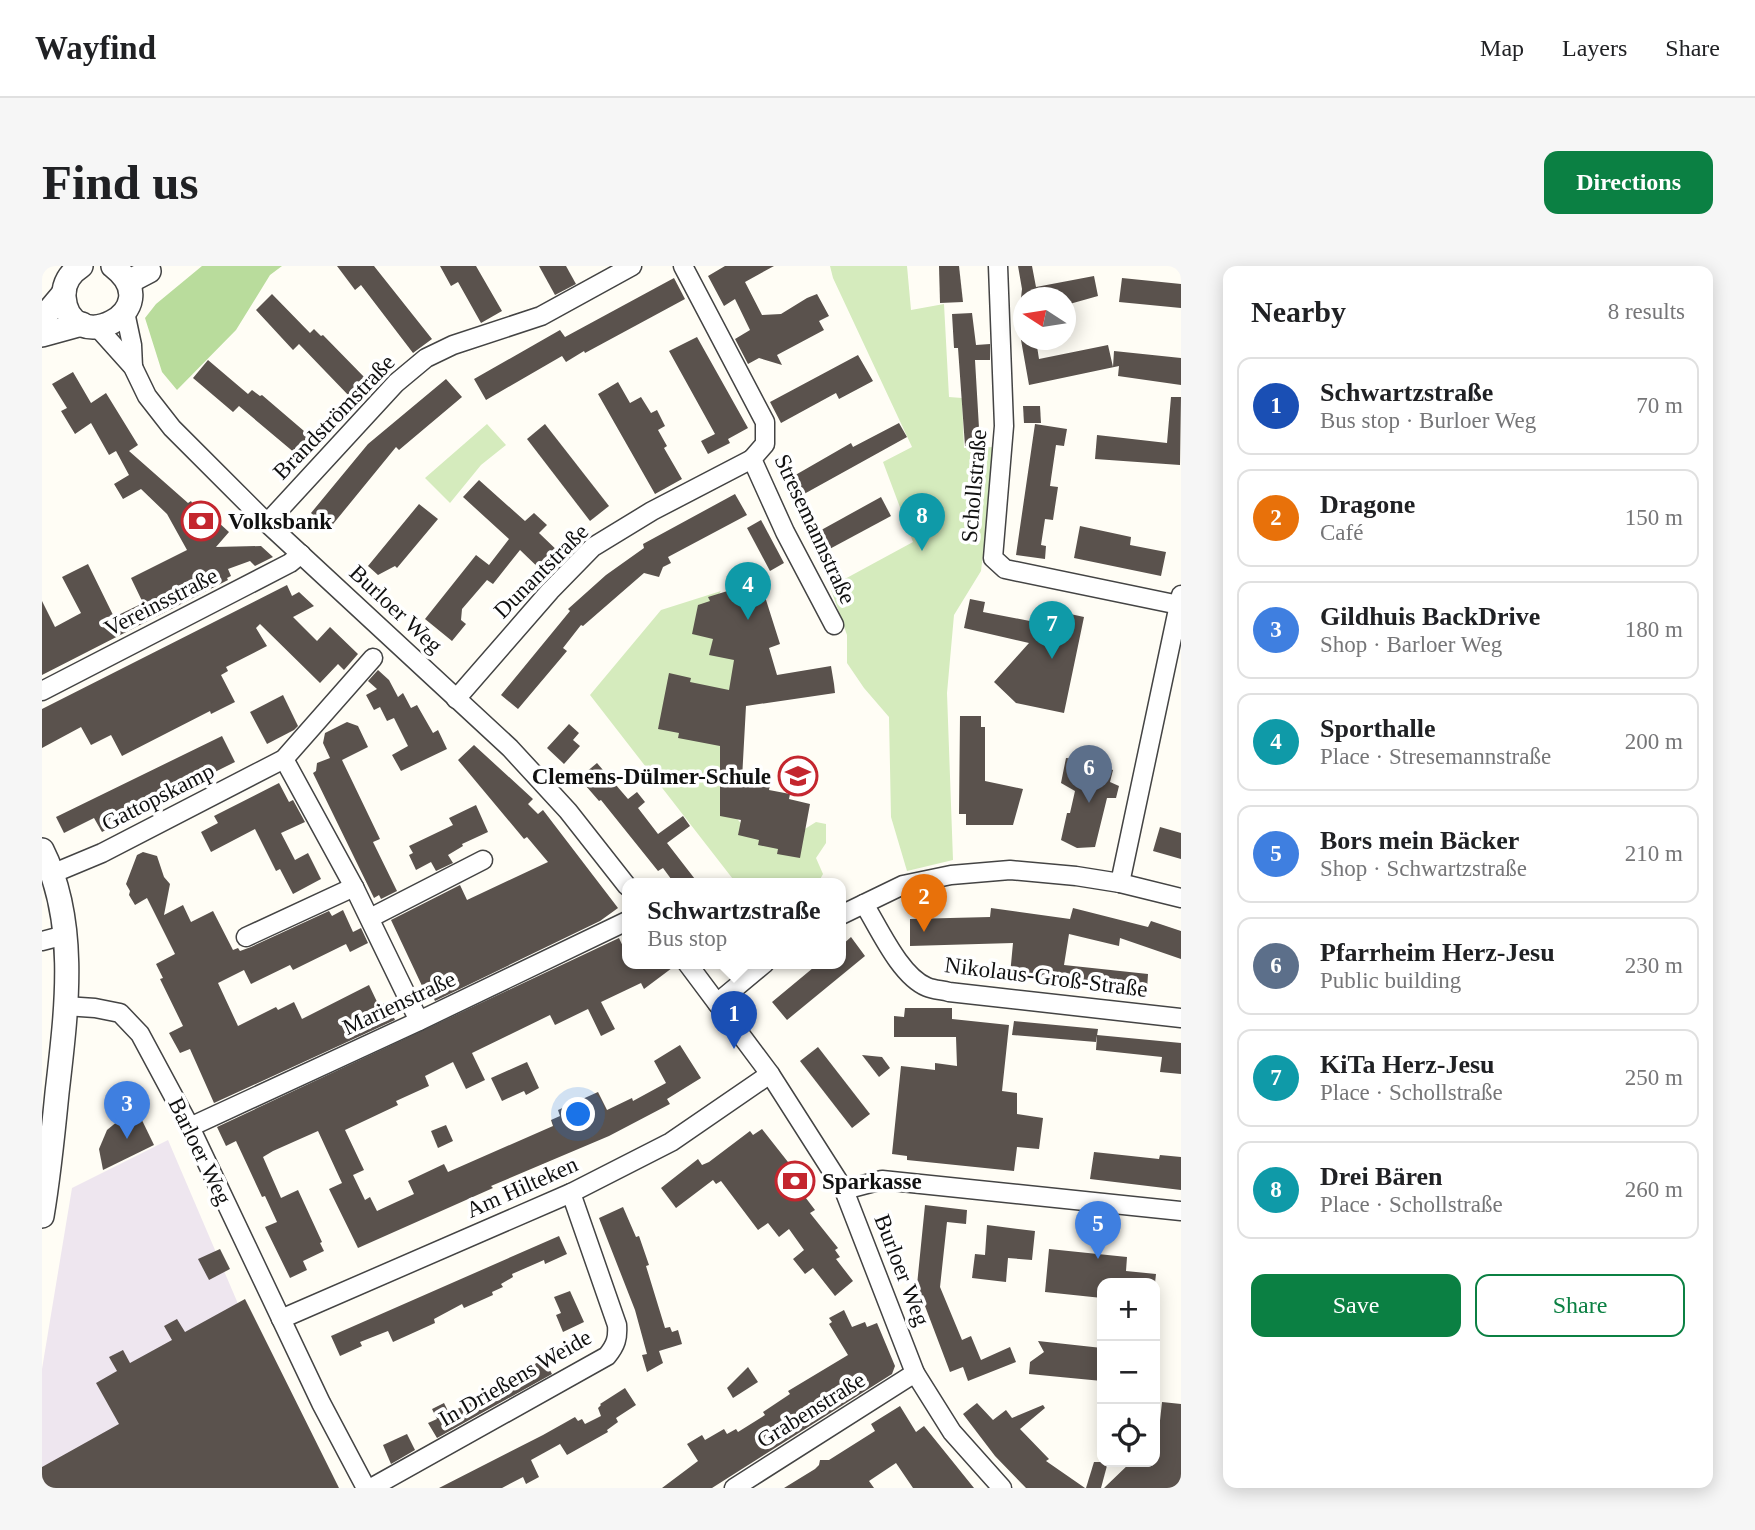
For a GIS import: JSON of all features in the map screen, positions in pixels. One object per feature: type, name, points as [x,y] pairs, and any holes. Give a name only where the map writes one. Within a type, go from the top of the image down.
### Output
[{"type":"street","name":"Brandströmstraße","points":[[267,523],[396,383],[426,358],[453,345],[541,316],[632,266]]},
{"type":"street","name":"Stresemannstraße","points":[[683,266],[765,422],[765,444],[752,459],[785,532],[834,625]]},
{"type":"street","name":"Schollstraße","points":[[998,266],[1004,426],[993,558],[1005,569],[1180,600]]},
{"type":"street","points":[[42,335],[111,325],[125,312],[129,303],[120,274],[149,271]]},
{"type":"street","points":[[70,275],[68,311],[90,326]]},
{"type":"street","points":[[42,319],[70,275]]},
{"type":"street","name":"Burloer Weg","points":[[125,312],[132,345],[133,368]]},
{"type":"street","name":"Burloer Weg","points":[[90,326],[133,368],[147,397],[172,428],[267,523],[510,748],[568,811],[622,880]]},
{"type":"street","name":"Dunantstraße","points":[[456,699],[550,591],[593,547],[652,511],[752,459]]},
{"type":"street","name":"Vereinsstraße","points":[[42,691],[290,563],[301,554]]},
{"type":"street","points":[[1120,883],[1176,641],[1180,600]]},
{"type":"street","name":"Gattopskamp","points":[[54,873],[102,853],[284,759],[373,657]]},
{"type":"street","points":[[284,759],[370,918],[419,1021]]},
{"type":"street","points":[[42,850],[54,873],[65,934],[65,1006],[60,1071],[42,1216]]},
{"type":"street","points":[[370,918],[483,860]]},
{"type":"street","points":[[846,913],[903,885],[951,875],[1010,870],[1120,883],[1181,898]]},
{"type":"street","points":[[246,937],[354,887]]},
{"type":"street","name":"Nikolaus-Groß-Straße","points":[[864,904],[898,961],[926,987],[949,992],[1181,1018]]},
{"type":"street","name":"Marienstraße","points":[[190,1127],[622,923]]},
{"type":"street","points":[[42,941],[65,934]]},
{"type":"street","name":"Burloer Weg","points":[[692,969],[770,1074],[844,1189],[915,1373],[952,1432],[1002,1488]]},
{"type":"street","points":[[717,1003],[758,969]]},
{"type":"street","name":"Barloer Weg","points":[[65,1006],[120,1013],[149,1050],[190,1127],[281,1319],[368,1488]]},
{"type":"street","name":"Am Hilteken","points":[[281,1319],[571,1193],[671,1142],[770,1074]]},
{"type":"street","points":[[844,1189],[882,1180],[1181,1211]]},
{"type":"street","name":"In Drießens Weide","points":[[368,1488],[607,1356],[615,1347],[617,1325],[571,1193]]},
{"type":"street","name":"Grabenstraße","points":[[734,1488],[915,1373]]},
{"type":"shaded area","points":[[168,1140],[283,1409],[42,1488],[42,1369],[72,1188]]},
{"type":"green space","points":[[202,266],[282,266],[270,275],[236,330],[177,390],[162,372],[145,318],[156,304]]},
{"type":"green space","points":[[830,266],[907,266],[911,310],[944,304],[949,397],[962,398],[964,448],[996,447],[981,571],[954,615],[947,693],[953,860],[907,871],[891,817],[889,717],[847,663],[847,635],[830,587],[913,542],[883,462],[912,447],[833,278]]},
{"type":"green space","points":[[487,424],[506,445],[481,465],[450,503],[425,478]]},
{"type":"green space","points":[[721,591],[702,620],[737,653],[729,810],[748,831],[800,832],[816,822],[826,824],[826,843],[816,858],[823,874],[821,878],[732,878],[590,695],[661,610]]},
{"type":"building","points":[[337,266],[374,266],[432,339],[413,353],[361,285],[355,290]]},
{"type":"building","points":[[440,266],[476,266],[502,311],[481,323],[458,282],[451,286]]},
{"type":"building","points":[[539,266],[566,266],[576,284],[555,295]]},
{"type":"building","points":[[725,266],[774,266],[745,282],[762,315],[781,314],[817,294],[829,316],[819,321],[824,330],[777,355],[782,365],[759,358],[748,364],[735,339],[750,330],[735,299],[724,306],[708,276]]},
{"type":"building","points":[[939,266],[959,266],[963,302],[940,303]]},
{"type":"building","points":[[1018,266],[1032,266],[1036,287],[1022,287]]},
{"type":"building","points":[[1094,276],[1098,296],[1076,302],[1076,287],[1036,287]]},
{"type":"building","points":[[674,278],[685,299],[566,362],[562,356],[486,400],[474,379],[560,330],[565,337]]},
{"type":"building","points":[[1122,278],[1181,284],[1181,308],[1119,302]]},
{"type":"building","points":[[272,294],[310,333],[314,329],[323,335],[368,381],[351,398],[299,344],[293,350],[256,310]]},
{"type":"building","points":[[972,313],[976,345],[990,344],[990,360],[975,360],[980,445],[965,446],[958,348],[954,348],[952,314]]},
{"type":"building","points":[[697,337],[748,428],[728,439],[730,443],[708,454],[701,441],[715,434],[669,351]]},
{"type":"building","points":[[1108,345],[1113,367],[1114,351],[1181,358],[1181,385],[1118,376],[1119,366],[1029,385],[1023,350],[1038,350],[1039,359]]},
{"type":"building","points":[[858,355],[873,381],[839,399],[836,393],[781,423],[770,402]]},
{"type":"building","points":[[208,360],[248,394],[252,390],[262,395],[311,437],[296,454],[239,406],[233,412],[193,378]]},
{"type":"building","points":[[73,372],[91,403],[106,393],[138,445],[129,451],[188,503],[191,501],[196,510],[200,508],[203,514],[207,512],[229,532],[216,547],[261,546],[273,557],[255,566],[250,561],[228,569],[231,576],[228,580],[42,675],[42,601],[55,627],[81,613],[62,577],[88,564],[114,617],[143,603],[131,578],[187,550],[167,514],[141,489],[123,499],[114,484],[129,475],[116,451],[109,455],[91,423],[75,434],[61,411],[67,408],[52,384]]},
{"type":"building","points":[[446,379],[462,397],[399,450],[396,447],[329,529],[311,513],[368,444]]},
{"type":"building","points":[[618,382],[630,403],[641,397],[651,413],[657,410],[665,426],[658,430],[667,446],[664,448],[682,479],[655,494],[598,394]]},
{"type":"building","points":[[1171,397],[1181,397],[1180,465],[1095,459],[1097,435],[1167,443]]},
{"type":"building","points":[[1023,406],[1040,406],[1041,423],[1024,423]]},
{"type":"building","points":[[899,423],[907,437],[795,499],[785,481],[851,443],[853,447]]},
{"type":"building","points":[[545,424],[609,506],[590,521],[527,439]]},
{"type":"building","points":[[1035,424],[1067,429],[1064,446],[1056,445],[1050,486],[1058,487],[1053,520],[1045,519],[1041,545],[1046,546],[1045,559],[1016,555]]},
{"type":"building","points":[[479,480],[525,521],[534,513],[547,525],[539,533],[563,556],[546,575],[520,550],[493,584],[487,580],[462,609],[461,620],[466,624],[452,641],[425,619],[476,555],[489,565],[509,539],[463,497]]},
{"type":"building","points":[[735,494],[747,515],[668,557],[671,563],[663,567],[659,577],[644,573],[581,625],[563,648],[567,651],[518,709],[501,695],[570,611],[568,609],[606,575],[644,548],[643,544]]},
{"type":"building","points":[[881,497],[891,516],[824,552],[814,534]]},
{"type":"building","points":[[419,504],[438,519],[397,568],[395,566],[378,575],[368,566]]},
{"type":"building","points":[[761,520],[784,563],[770,571],[747,528]]},
{"type":"building","points":[[1080,526],[1131,537],[1130,545],[1166,552],[1161,576],[1074,558]]},
{"type":"building","points":[[760,581],[780,644],[769,648],[777,675],[831,666],[834,684],[835,693],[746,706],[742,779],[770,785],[769,790],[790,794],[789,799],[810,804],[800,858],[777,854],[778,849],[758,845],[759,840],[738,835],[741,820],[720,816],[720,746],[678,738],[679,733],[658,729],[669,673],[691,678],[690,682],[729,690],[734,660],[709,655],[713,639],[692,634],[698,605],[710,601],[708,597]]},
{"type":"building","points":[[287,585],[292,596],[299,592],[314,606],[293,617],[317,641],[330,627],[358,654],[344,670],[338,664],[320,683],[260,624],[256,628],[267,646],[226,667],[228,671],[221,675],[235,702],[211,714],[210,711],[122,756],[111,735],[91,745],[81,727],[42,748],[42,709]]},
{"type":"building","points":[[970,599],[985,602],[983,612],[1035,622],[1036,615],[1050,618],[1052,610],[1084,617],[1064,713],[1016,703],[994,682],[1029,643],[964,628]]},
{"type":"building","points":[[378,670],[389,680],[398,697],[403,693],[411,708],[417,705],[433,733],[438,730],[447,749],[401,771],[392,755],[408,746],[394,718],[387,721],[380,707],[374,710],[366,695],[377,689],[368,681]]},
{"type":"building","points":[[283,695],[298,726],[267,744],[250,712]]},
{"type":"building","points":[[960,716],[981,716],[981,727],[985,727],[985,781],[1023,789],[1013,825],[966,825],[966,814],[959,814]]},
{"type":"building","points":[[347,722],[358,726],[368,747],[342,760],[380,839],[373,842],[397,891],[381,899],[379,895],[374,898],[313,773],[317,763],[330,758],[323,743],[325,733]]},
{"type":"building","points":[[569,724],[579,733],[573,740],[580,746],[564,764],[547,748]]},
{"type":"building","points":[[222,736],[235,762],[114,822],[115,825],[102,832],[94,818],[64,833],[56,817]]},
{"type":"building","points":[[474,745],[533,799],[528,804],[538,814],[543,810],[618,908],[600,921],[435,1001],[429,988],[424,990],[391,920],[460,885],[467,900],[548,862],[527,837],[524,839],[458,760]]},
{"type":"building","points":[[1066,758],[1086,760],[1113,770],[1110,782],[1119,786],[1116,798],[1107,798],[1095,847],[1077,848],[1061,840],[1075,791],[1061,783]]},
{"type":"building","points":[[597,763],[628,799],[637,792],[645,802],[638,808],[658,834],[683,816],[690,826],[667,843],[694,878],[670,878],[663,868],[658,871],[601,800],[599,801],[579,778]]},
{"type":"building","points":[[279,783],[289,802],[293,800],[305,822],[281,833],[295,860],[308,853],[321,879],[293,894],[280,869],[276,871],[255,829],[211,852],[201,832],[218,823],[214,816]]},
{"type":"building","points":[[476,805],[488,832],[462,844],[463,846],[448,855],[453,863],[436,871],[431,862],[416,870],[409,855],[413,853],[409,846],[453,825],[449,818]]},
{"type":"building","points":[[1160,827],[1181,833],[1181,859],[1153,851]]},
{"type":"building","points":[[143,852],[157,856],[164,877],[170,884],[164,915],[183,905],[191,922],[213,911],[233,950],[238,948],[240,951],[251,947],[329,911],[332,916],[343,910],[353,932],[361,928],[368,943],[350,952],[346,944],[293,970],[290,965],[251,984],[244,970],[218,983],[238,1026],[276,1007],[278,1010],[294,1002],[302,1019],[369,985],[379,1006],[387,1002],[395,1020],[214,1103],[190,1049],[180,1053],[169,1033],[183,1026],[160,979],[163,978],[156,964],[175,954],[147,898],[135,905],[129,895],[126,884],[137,855]]},
{"type":"building","points":[[991,908],[1070,919],[1073,908],[1148,927],[1151,921],[1181,931],[1181,959],[1120,938],[1119,946],[1069,934],[1064,965],[1148,974],[1147,990],[1010,975],[1013,943],[910,946],[910,919],[990,917]]},
{"type":"building","points":[[851,937],[865,956],[787,1020],[772,1002],[812,969],[846,969],[846,942]]},
{"type":"building","points":[[619,938],[622,944],[622,969],[671,969],[644,989],[641,983],[601,1002],[615,1029],[601,1036],[588,1009],[555,1025],[550,1015],[472,1053],[485,1080],[466,1089],[453,1062],[425,1076],[429,1086],[396,1101],[398,1105],[345,1130],[364,1170],[353,1175],[365,1200],[370,1197],[377,1211],[414,1194],[408,1181],[444,1164],[448,1172],[553,1126],[551,1120],[560,1116],[558,1110],[598,1092],[607,1110],[632,1098],[633,1101],[666,1083],[654,1061],[680,1045],[701,1078],[667,1099],[670,1104],[609,1136],[491,1186],[493,1188],[358,1248],[329,1189],[342,1183],[318,1131],[273,1151],[263,1157],[281,1198],[298,1190],[324,1251],[303,1261],[307,1270],[290,1278],[265,1227],[277,1222],[265,1196],[262,1197],[236,1141],[226,1146],[217,1127]]},
{"type":"building","points":[[905,1008],[952,1008],[952,1019],[1009,1025],[1002,1091],[1017,1093],[1017,1114],[1043,1118],[1039,1149],[1017,1147],[1014,1171],[907,1160],[907,1156],[892,1154],[901,1066],[935,1070],[935,1063],[957,1066],[956,1037],[894,1037],[894,1016],[904,1017]]},
{"type":"building","points":[[1014,1021],[1098,1029],[1096,1042],[1012,1035]]},
{"type":"building","points":[[1097,1035],[1181,1043],[1181,1074],[1160,1072],[1162,1057],[1096,1050]]},
{"type":"building","points":[[818,1047],[870,1114],[852,1128],[800,1061]]},
{"type":"building","points":[[862,1055],[882,1057],[890,1068],[879,1077]]},
{"type":"building","points":[[527,1062],[539,1088],[526,1095],[524,1091],[502,1101],[491,1078]]},
{"type":"building","points":[[139,1114],[154,1145],[103,1170],[99,1149],[107,1130],[124,1116]]},
{"type":"building","points":[[446,1125],[453,1141],[438,1148],[431,1131]]},
{"type":"building","points":[[762,1129],[799,1176],[793,1181],[815,1210],[810,1213],[838,1248],[835,1250],[840,1257],[836,1259],[853,1281],[835,1296],[813,1268],[805,1274],[793,1259],[804,1250],[789,1229],[779,1237],[768,1223],[758,1230],[721,1181],[716,1184],[713,1180],[676,1208],[661,1188],[698,1159],[702,1165],[709,1162],[750,1131],[753,1135]]},
{"type":"building","points":[[1094,1152],[1159,1159],[1160,1155],[1181,1157],[1181,1190],[1090,1179]]},
{"type":"building","points":[[925,1205],[967,1210],[966,1224],[947,1222],[940,1287],[962,1340],[971,1336],[981,1360],[1010,1347],[1016,1362],[968,1381],[963,1367],[950,1372],[917,1285]]},
{"type":"building","points":[[623,1207],[636,1237],[639,1236],[665,1328],[670,1327],[672,1332],[678,1330],[682,1344],[659,1351],[663,1363],[647,1372],[642,1355],[647,1354],[635,1310],[599,1218]]},
{"type":"building","points":[[987,1225],[1035,1231],[1032,1260],[1008,1258],[1006,1282],[972,1278],[975,1254],[985,1255]]},
{"type":"building","points":[[559,1236],[567,1254],[545,1264],[544,1260],[512,1274],[513,1277],[501,1284],[503,1287],[492,1292],[493,1295],[464,1308],[462,1304],[434,1319],[435,1323],[393,1342],[388,1331],[360,1342],[362,1346],[340,1356],[331,1336]]},
{"type":"building","points":[[220,1249],[230,1269],[209,1280],[198,1259]]},
{"type":"building","points":[[1049,1249],[1127,1257],[1126,1271],[1156,1274],[1156,1278],[1097,1278],[1097,1297],[1045,1292]]},
{"type":"building","points":[[570,1291],[584,1322],[563,1332],[556,1315],[561,1313],[554,1297]]},
{"type":"building","points":[[245,1299],[339,1488],[42,1488],[42,1467],[119,1424],[96,1383],[117,1371],[109,1357],[123,1350],[130,1363],[172,1340],[164,1326],[177,1319],[185,1332]]},
{"type":"building","points":[[844,1310],[852,1327],[865,1322],[867,1327],[877,1323],[895,1366],[892,1374],[712,1488],[662,1488],[698,1461],[687,1444],[702,1435],[705,1440],[724,1429],[727,1434],[736,1429],[738,1432],[765,1415],[763,1412],[790,1394],[788,1391],[848,1355],[829,1324],[832,1322],[829,1318]]},
{"type":"building","points":[[1038,1341],[1097,1347],[1097,1381],[1029,1374],[1030,1362],[1044,1352]]},
{"type":"building","points":[[544,1359],[552,1374],[437,1438],[428,1423],[437,1419],[432,1409],[444,1403],[449,1413]]},
{"type":"building","points":[[748,1367],[758,1382],[733,1398],[727,1388]]},
{"type":"building","points":[[625,1388],[636,1405],[616,1418],[618,1422],[607,1430],[608,1432],[567,1455],[560,1444],[531,1460],[539,1477],[526,1484],[523,1477],[502,1488],[439,1488],[575,1417],[578,1421],[582,1419],[585,1424],[601,1416],[598,1408],[600,1404]]},
{"type":"building","points":[[1162,1402],[1181,1404],[1181,1488],[1104,1488],[1126,1467],[1160,1467]]},
{"type":"building","points":[[977,1403],[993,1420],[1006,1410],[1012,1418],[1043,1405],[1045,1408],[1020,1429],[1049,1459],[1046,1461],[1085,1488],[1026,1488],[995,1456],[963,1414]]},
{"type":"building","points":[[900,1406],[916,1432],[924,1426],[974,1488],[913,1488],[896,1463],[869,1481],[874,1488],[784,1488],[815,1469],[820,1460],[829,1460],[875,1431],[871,1424]]},
{"type":"building","points":[[407,1434],[415,1450],[391,1464],[383,1445]]},
{"type":"building","points":[[1094,1462],[1097,1462],[1097,1467],[1107,1467],[1101,1488],[1086,1488]]},
{"type":"place","name":"Volksbank","points":[[201,521]]},
{"type":"place","name":"Drei Bären","points":[[922,551]]},
{"type":"place","name":"Sporthalle","points":[[748,620]]},
{"type":"place","name":"KiTa Herz-Jesu","points":[[1052,659]]},
{"type":"place","name":"Clemens-Dülmer-Schule","points":[[798,776]]},
{"type":"place","name":"Pfarrheim Herz-Jesu","points":[[1089,803]]},
{"type":"place","name":"Dragone","points":[[924,932]]},
{"type":"place","name":"Schwartzstraße","points":[[734,1049]]},
{"type":"place","name":"Gildhuis BackDrive","points":[[127,1139]]},
{"type":"place","name":"Sparkasse","points":[[795,1181]]},
{"type":"place","name":"Bors mein Bäcker","points":[[1098,1259]]}]
